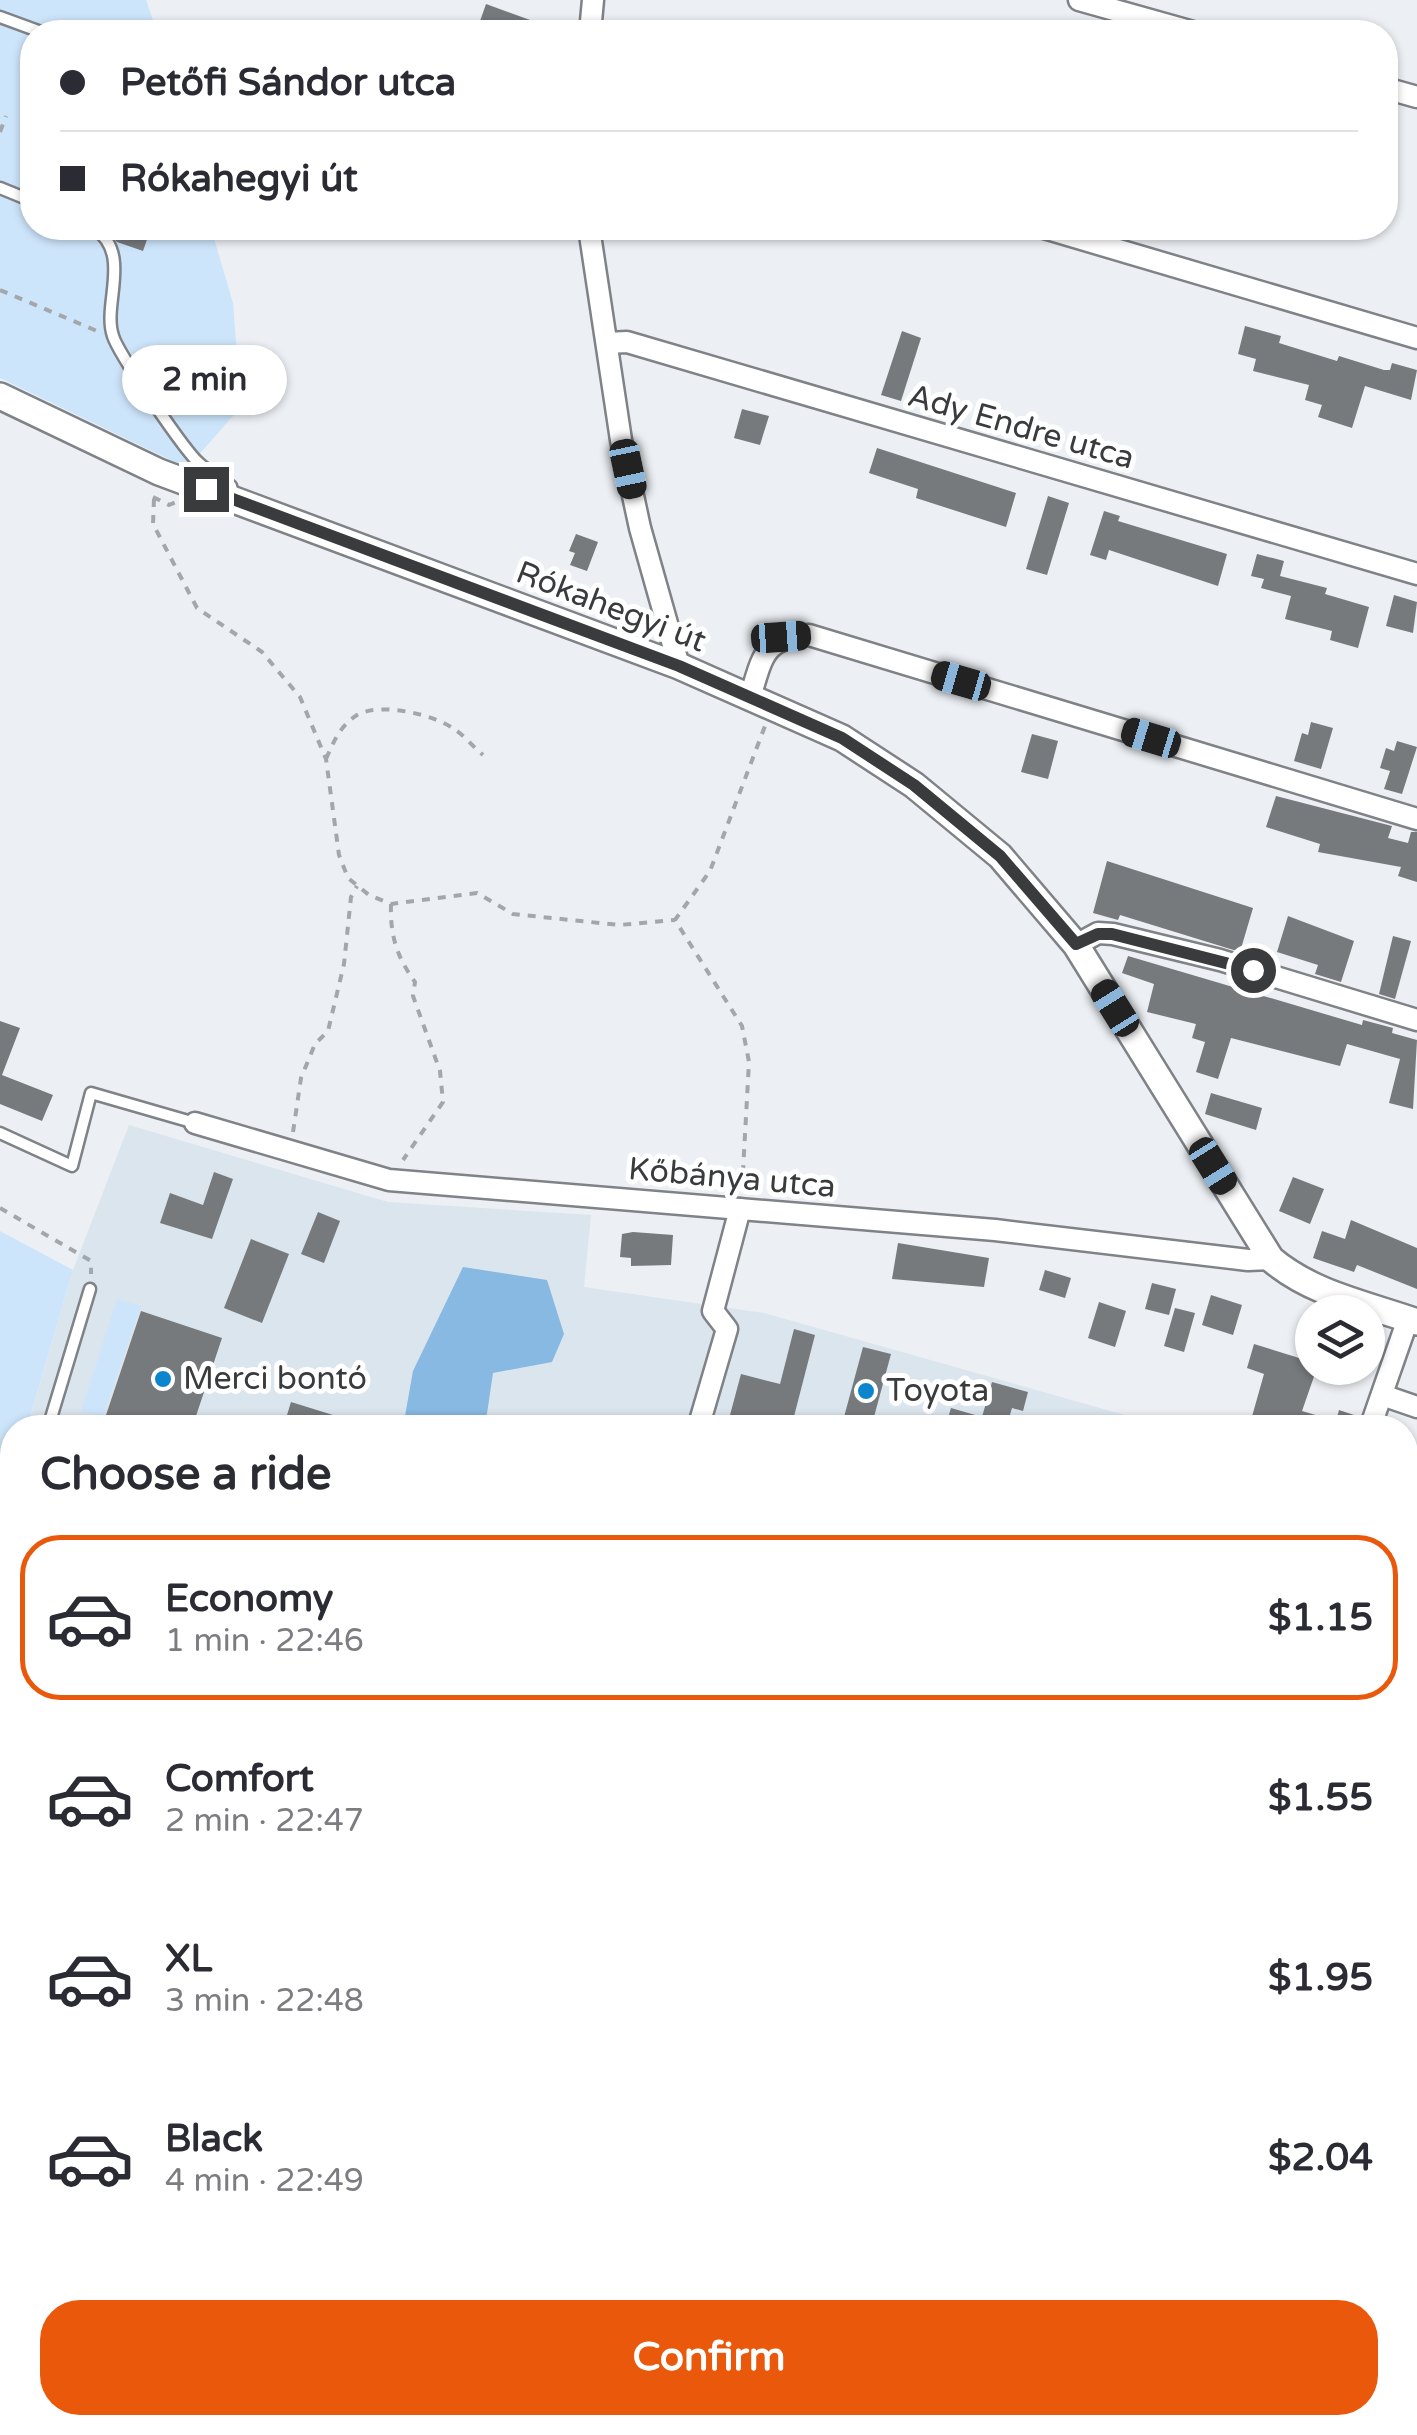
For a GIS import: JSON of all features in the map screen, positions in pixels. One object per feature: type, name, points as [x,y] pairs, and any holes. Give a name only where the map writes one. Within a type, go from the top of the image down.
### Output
[{"type":"street","points":[[1079,0],[1150,20]]},
{"type":"street","points":[[591,240],[640,528],[679,666]]},
{"type":"street","points":[[1085,240],[1417,338]]},
{"type":"street","name":"Ady Endre utca","points":[[607,343],[627,342],[1417,574]]},
{"type":"street","name":"Rókahegyi út","points":[[0,396],[159,472],[679,666],[842,738],[914,785],[1000,856],[1076,944],[1270,1258]]},
{"type":"street","points":[[761,702],[764,652],[781,637],[810,635],[1417,819]]},
{"type":"street","points":[[1076,944],[1098,934],[1112,934],[1220,960],[1417,1020]]},
{"type":"street","name":"Kőbánya utca","points":[[195,1123],[399,1181],[995,1230],[1248,1260],[1270,1258]]},
{"type":"street","points":[[702,1415],[727,1329],[713,1310],[740,1208]]},
{"type":"street","points":[[1270,1258],[1292,1277],[1319,1290],[1413,1320],[1375,1415]]},
{"type":"street","points":[[1382,1395],[1417,1407]]},
{"type":"lane","points":[[104,240],[115,276],[111,334],[192,455],[231,486],[233,498]]},
{"type":"lane","points":[[0,1133],[72,1166],[91,1093],[195,1123]]},
{"type":"lane","points":[[52,1415],[90,1289]]},
{"type":"path","points":[[0,132],[6,116]]},
{"type":"path","points":[[0,290],[111,334]]},
{"type":"path","points":[[154,499],[154,524],[182,586],[197,608],[262,652],[300,697],[326,759],[328,799],[339,855],[348,878],[391,904],[478,893],[513,914],[619,925],[675,920],[710,870],[761,702]]},
{"type":"path","points":[[326,759],[338,731],[360,713],[389,712],[413,713],[454,728],[482,756]]},
{"type":"path","points":[[294,1152],[294,1108],[315,1044],[328,1032],[357,886]]},
{"type":"path","points":[[391,904],[392,937],[399,961],[414,982],[413,996],[440,1071],[443,1102],[419,1142],[406,1155],[399,1181]]},
{"type":"path","points":[[675,920],[742,1026],[750,1062],[740,1208]]},
{"type":"path","points":[[0,1208],[91,1262],[90,1289]]},
{"type":"shaded area","points":[[0,0],[146,0],[153,20],[20,20],[20,240],[215,240],[233,303],[241,407],[187,468],[0,378]]},
{"type":"shaded area","points":[[129,1125],[388,1202],[591,1215],[584,1287],[764,1313],[1125,1415],[31,1415],[73,1270]]},
{"type":"shaded area","points":[[0,1231],[73,1270],[31,1415],[0,1415]]},
{"type":"shaded area","points":[[463,1267],[547,1280],[564,1334],[552,1362],[493,1373],[487,1415],[405,1415],[413,1371]]},
{"type":"shaded area","points":[[117,1299],[141,1306],[103,1415],[81,1411]]},
{"type":"building","points":[[486,4],[530,20],[480,20]]},
{"type":"building","points":[[115,240],[147,240],[143,251]]},
{"type":"building","points":[[1245,326],[1281,336],[1279,343],[1337,361],[1339,356],[1384,370],[1390,370],[1392,363],[1417,370],[1411,400],[1365,386],[1352,428],[1318,417],[1322,405],[1305,400],[1309,385],[1253,371],[1256,359],[1238,354]]},
{"type":"building","points":[[902,331],[921,338],[901,401],[881,395]]},
{"type":"building","points":[[742,409],[769,416],[760,445],[734,438]]},
{"type":"building","points":[[877,448],[1016,493],[1006,527],[916,498],[918,489],[869,473]]},
{"type":"building","points":[[1048,496],[1069,503],[1047,575],[1026,569]]},
{"type":"building","points":[[1104,511],[1120,516],[1118,521],[1227,554],[1218,586],[1109,550],[1106,560],[1090,555]]},
{"type":"building","points":[[576,534],[598,542],[587,571],[570,565],[575,553],[569,551]]},
{"type":"building","points":[[1257,554],[1284,561],[1280,576],[1327,588],[1325,594],[1369,607],[1358,648],[1330,640],[1332,631],[1285,619],[1291,596],[1261,588],[1264,579],[1251,576]]},
{"type":"building","points":[[1394,595],[1417,602],[1413,633],[1386,626]]},
{"type":"building","points":[[1311,722],[1333,728],[1321,769],[1294,761],[1302,733],[1308,735]]},
{"type":"building","points":[[1032,734],[1058,741],[1048,779],[1021,772]]},
{"type":"building","points":[[1397,741],[1417,747],[1402,794],[1384,789],[1390,771],[1380,768],[1386,748],[1394,751]]},
{"type":"building","points":[[1276,796],[1392,826],[1388,838],[1408,843],[1411,832],[1417,832],[1417,882],[1398,876],[1401,867],[1318,852],[1320,844],[1266,827]]},
{"type":"building","points":[[1107,861],[1253,908],[1240,952],[1120,915],[1118,920],[1093,913]]},
{"type":"building","points":[[1288,916],[1354,941],[1341,982],[1315,974],[1318,965],[1277,952]]},
{"type":"building","points":[[1393,936],[1411,941],[1395,999],[1379,994]]},
{"type":"building","points":[[1128,956],[1362,1025],[1363,1020],[1393,1028],[1392,1033],[1417,1040],[1413,1109],[1389,1103],[1400,1059],[1347,1044],[1340,1066],[1231,1038],[1218,1079],[1196,1072],[1205,1042],[1192,1038],[1196,1024],[1147,1012],[1154,984],[1122,973]]},
{"type":"building","points":[[0,1021],[20,1028],[2,1075],[53,1095],[42,1121],[0,1104]]},
{"type":"building","points":[[1211,1093],[1262,1108],[1256,1130],[1205,1114]]},
{"type":"building","points":[[214,1172],[233,1179],[212,1239],[160,1223],[170,1193],[203,1205]]},
{"type":"building","points":[[1293,1177],[1324,1189],[1310,1224],[1279,1211]]},
{"type":"building","points":[[318,1212],[340,1221],[324,1263],[301,1254]]},
{"type":"building","points":[[1351,1220],[1417,1248],[1417,1289],[1357,1265],[1354,1272],[1313,1258],[1322,1231],[1345,1239]]},
{"type":"building","points":[[622,1234],[673,1235],[671,1265],[631,1266],[631,1258],[620,1257]]},
{"type":"building","points":[[251,1239],[289,1254],[262,1323],[224,1308]]},
{"type":"building","points":[[898,1243],[989,1258],[984,1287],[892,1279]]},
{"type":"building","points":[[1045,1270],[1071,1278],[1065,1298],[1039,1290]]},
{"type":"building","points":[[1152,1283],[1176,1289],[1169,1315],[1145,1309]]},
{"type":"building","points":[[1211,1295],[1242,1305],[1233,1335],[1202,1325]]},
{"type":"building","points":[[1099,1302],[1126,1311],[1115,1347],[1088,1338]]},
{"type":"building","points":[[1175,1308],[1195,1313],[1184,1352],[1164,1346]]},
{"type":"building","name":"Merci bontó","points":[[141,1311],[222,1338],[196,1415],[106,1415]]},
{"type":"building","points":[[794,1329],[815,1335],[794,1415],[730,1415],[741,1374],[780,1384]]},
{"type":"building","points":[[1254,1344],[1295,1357],[1295,1385],[1311,1385],[1302,1411],[1316,1415],[1252,1415],[1264,1374],[1247,1368]]},
{"type":"building","name":"Toyota","points":[[863,1347],[891,1354],[875,1415],[845,1415]]},
{"type":"building","points":[[992,1382],[1028,1392],[1023,1411],[1012,1408],[1010,1415],[983,1415]]},
{"type":"building","points":[[291,1402],[333,1415],[287,1415]]},
{"type":"building","points":[[951,1408],[975,1415],[949,1415]]},
{"type":"place","name":"Merci bontó","points":[[163,1379]]},
{"type":"place","name":"Toyota","points":[[866,1391]]},
{"type":"route","points":[[206,489],[679,666],[842,738],[914,785],[1000,856],[1076,944],[1098,934],[1112,934],[1253,970]]}]
